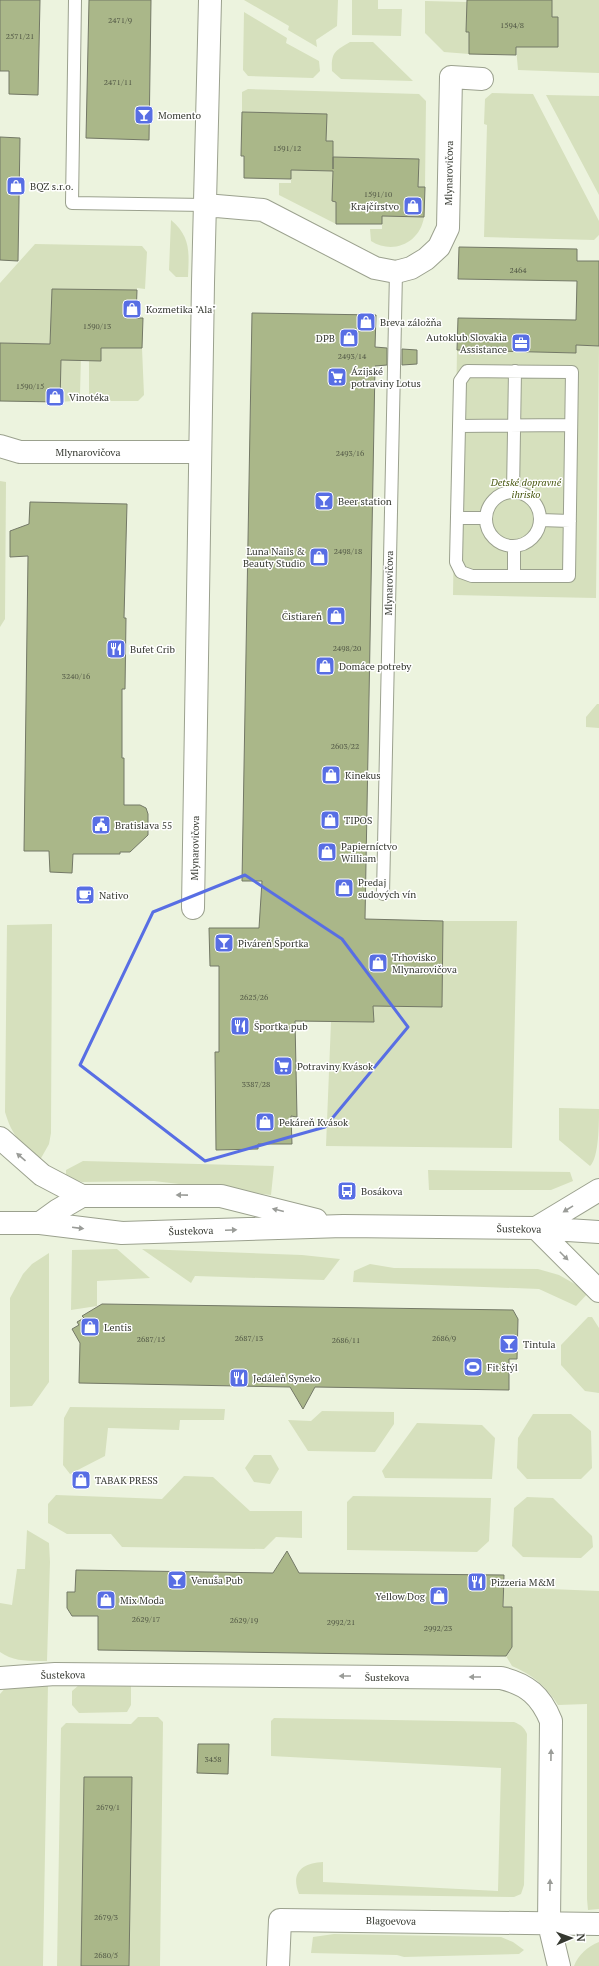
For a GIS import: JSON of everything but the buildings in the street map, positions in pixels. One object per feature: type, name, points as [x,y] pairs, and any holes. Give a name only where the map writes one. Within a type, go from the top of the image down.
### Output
[{"type":"street","name":"Mlynarovičova","points":[[193,908],[200,452],[210,0]]},
{"type":"street","name":"Mlynarovičova","points":[[205,205],[263,210],[375,268],[396,272],[411,268],[426,259],[439,246],[448,228],[451,77],[482,79]]},
{"type":"street","name":"Mlynarovičova","points":[[0,446],[20,452],[200,452]]},
{"type":"street","name":"Šustekova","points":[[0,1138],[42,1175],[82,1196],[221,1196],[343,1226]]},
{"type":"street","points":[[599,1190],[536,1228],[599,1291]]},
{"type":"street","points":[[40,1223],[58,1210],[82,1196]]},
{"type":"street","name":"Šustekova","points":[[0,1223],[40,1223],[122,1233],[343,1226],[536,1228],[599,1232]]},
{"type":"street","name":"Šustekova","points":[[0,1678],[63,1674],[501,1678],[517,1681],[536,1696],[545,1707],[551,1721],[549,1924]]},
{"type":"street","name":"Blagoevova","points":[[278,1966],[280,1920],[599,1924]]},
{"type":"street","points":[[549,1924],[559,1966]]},
{"type":"lane","points":[[75,0],[72,203],[205,205]]},
{"type":"lane","name":"Mlynarovičova","points":[[383,894],[396,272]]},
{"type":"lane","points":[[467,371],[572,372],[571,425],[569,576],[472,576],[460,572],[456,562],[460,380],[467,371]]},
{"type":"lane","points":[[513,492],[515,371]]},
{"type":"lane","points":[[459,426],[571,425]]},
{"type":"lane","points":[[513,492],[530,497],[536,504],[541,520],[535,536],[526,543],[514,547],[506,546],[497,542],[491,535],[486,518],[487,510],[494,500],[505,493],[513,492]]},
{"type":"lane","points":[[457,518],[486,518]]},
{"type":"lane","points":[[541,520],[570,521]]},
{"type":"lane","points":[[514,547],[514,576]]},
{"type":"highlighted area","points":[[245,875],[342,939],[408,1027],[325,1127],[205,1161],[80,1065],[153,912]]},
{"type":"green space","points":[[244,0],[338,0],[337,26],[316,40],[317,47],[288,30],[289,26]]},
{"type":"green space","points":[[352,0],[378,0],[378,9],[402,9],[401,36],[352,35]]},
{"type":"green space","points":[[552,0],[599,0],[599,73],[518,70],[516,47],[558,47],[558,17],[552,17]]},
{"type":"green space","points":[[425,1],[467,2],[466,32],[469,32],[469,54],[444,52],[425,33]]},
{"type":"green space","points":[[244,12],[287,38],[286,43],[319,61],[320,71],[313,78],[248,76],[243,70]]},
{"type":"green space","points":[[350,42],[373,42],[413,81],[341,79],[332,71],[332,60],[337,50]]},
{"type":"green space","points":[[248,89],[419,94],[426,101],[425,187],[418,187],[333,157],[326,141],[326,114],[242,112],[242,92]]},
{"type":"green space","points":[[492,93],[533,94],[599,221],[599,235],[594,240],[484,237],[487,125],[484,124],[485,99]]},
{"type":"green space","points":[[546,95],[599,96],[599,195]]},
{"type":"green space","points":[[291,170],[333,171],[332,201],[336,202],[336,224],[279,195],[279,183],[291,183]]},
{"type":"green space","points":[[382,216],[424,217],[417,234],[411,240],[404,244],[388,247],[371,241],[370,229],[382,229]]},
{"type":"green space","points":[[171,220],[178,226],[185,239],[189,260],[188,277],[176,277],[169,270]]},
{"type":"green space","points":[[35,244],[142,246],[147,252],[145,289],[52,289],[51,333],[54,344],[0,343],[0,283]]},
{"type":"green space","name":"Detské dopravné ihrisko","points":[[576,345],[599,346],[596,598],[453,595],[457,350],[575,353]]},
{"type":"green space","points":[[101,348],[142,348],[144,395],[138,401],[98,401],[89,394],[89,361]]},
{"type":"green space","points":[[54,356],[81,356],[80,394],[72,401],[60,402]]},
{"type":"green space","points":[[0,481],[6,482],[5,619],[0,627]]},
{"type":"green space","points":[[597,704],[599,704],[599,728],[586,727],[586,717]]},
{"type":"green space","points":[[443,921],[517,921],[512,1148],[326,1146],[331,1022],[374,1022],[373,1006],[442,1007]]},
{"type":"green space","points":[[52,924],[51,1133],[49,1144],[40,1160],[14,1134],[5,1112],[7,925]]},
{"type":"green space","points":[[559,1108],[599,1109],[597,1148],[593,1162],[590,1166],[559,1140]]},
{"type":"green space","points":[[83,1161],[274,1166],[271,1195],[154,1181],[82,1182],[66,1177],[66,1170]]},
{"type":"green space","points":[[428,1170],[570,1172],[573,1181],[551,1190],[429,1190]]},
{"type":"green space","points":[[117,1249],[150,1278],[97,1281],[97,1306],[71,1310],[72,1250]]},
{"type":"green space","points":[[142,1249],[302,1255],[340,1259],[324,1280],[195,1276],[191,1283]]},
{"type":"green space","points":[[49,1253],[49,1382],[32,1406],[10,1407],[10,1298],[23,1274],[32,1264]]},
{"type":"green space","points":[[370,1264],[394,1268],[538,1269],[559,1275],[589,1292],[576,1306],[539,1289],[353,1282],[354,1271]]},
{"type":"green space","points":[[588,1317],[592,1317],[599,1328],[599,1393],[585,1391],[561,1365],[561,1345]]},
{"type":"green space","points":[[70,1407],[225,1409],[224,1420],[180,1420],[179,1430],[108,1428],[105,1456],[70,1474],[63,1465],[64,1418]]},
{"type":"green space","points":[[322,1411],[394,1412],[394,1424],[375,1452],[308,1451],[288,1420],[311,1421]]},
{"type":"green space","points":[[533,1414],[571,1414],[591,1431],[592,1468],[581,1479],[527,1479],[517,1468],[518,1438]]},
{"type":"green space","points":[[417,1423],[482,1425],[495,1438],[492,1479],[385,1478],[382,1471]]},
{"type":"green space","points":[[254,1455],[271,1455],[279,1469],[270,1484],[254,1482],[245,1468]]},
{"type":"green space","points":[[184,1476],[213,1477],[250,1511],[302,1511],[302,1538],[276,1537],[264,1549],[122,1547],[111,1534],[67,1534],[48,1523],[48,1504],[56,1495],[162,1499]]},
{"type":"green space","points":[[353,1496],[491,1498],[489,1541],[477,1552],[347,1550],[347,1502]]},
{"type":"green space","points":[[527,1497],[553,1498],[592,1536],[593,1547],[581,1558],[523,1557],[512,1546],[514,1508]]},
{"type":"green space","points":[[27,1530],[49,1543],[50,1562],[47,1661],[28,1661],[11,1658],[0,1652],[0,1603],[12,1605],[17,1569],[25,1569]]},
{"type":"green space","points":[[504,1587],[599,1591],[599,1909],[588,1910],[587,1899],[587,1704],[558,1705],[549,1692],[533,1677],[512,1666],[506,1656],[512,1647],[512,1607],[504,1607]]},
{"type":"green space","points":[[48,1684],[43,1966],[0,1966],[0,1694],[8,1685]]},
{"type":"green space","points":[[79,1685],[131,1685],[131,1705],[127,1712],[79,1713],[72,1705],[72,1691]]},
{"type":"green space","points":[[138,1717],[158,1717],[163,1722],[160,1966],[57,1966],[61,1728],[66,1723],[131,1724]]},
{"type":"green space","points":[[274,1718],[514,1722],[520,1725],[527,1734],[524,1885],[521,1894],[514,1897],[299,1894],[296,1880],[297,1874],[300,1870],[310,1864],[323,1862],[323,1882],[498,1891],[501,1768],[271,1756],[271,1721]]},
{"type":"green space","points":[[334,1934],[501,1937],[513,1942],[524,1950],[519,1954],[404,1957],[397,1955],[311,1953],[313,1937]]},
{"type":"green space","points":[[599,1942],[599,1966],[574,1966],[584,1951]]},
{"type":"place","name":"Momento","points":[[144,115]]},
{"type":"place","name":"BQZ s.r.o.","points":[[16,186]]},
{"type":"place","name":"Krajčírstvo","points":[[413,206]]},
{"type":"place","name":"Kozmetika \"Ala\"","points":[[132,309]]},
{"type":"place","name":"Breva záložňa","points":[[366,322]]},
{"type":"place","name":"DPB","points":[[349,338]]},
{"type":"place","name":"Autoklub Slovakia Assistance","points":[[521,343]]},
{"type":"place","name":"Ázijské potraviny Lotus","points":[[337,377]]},
{"type":"place","name":"Vinotéka","points":[[55,397]]},
{"type":"place","name":"Beer station","points":[[324,501]]},
{"type":"place","name":"Luna Nails & Beauty Studio","points":[[319,557]]},
{"type":"place","name":"Čistiareň","points":[[336,616]]},
{"type":"place","name":"Bufet Crib","points":[[116,649]]},
{"type":"place","name":"Domáce potreby","points":[[325,666]]},
{"type":"place","name":"Kinekus","points":[[331,775]]},
{"type":"place","name":"TIPOS","points":[[330,820]]},
{"type":"place","name":"Bratislava 55","points":[[101,825]]},
{"type":"place","name":"Papierníctvo William","points":[[327,852]]},
{"type":"place","name":"Predaj sudových vín","points":[[344,888]]},
{"type":"place","name":"Nativo","points":[[85,895]]},
{"type":"place","name":"Piváreň Športka","points":[[224,943]]},
{"type":"place","name":"Trhovisko Mlynarovičova","points":[[378,963]]},
{"type":"place","name":"Športka pub","points":[[240,1026]]},
{"type":"place","name":"Potraviny Kvások","points":[[283,1066]]},
{"type":"place","name":"Pekáreň Kvások","points":[[265,1122]]},
{"type":"place","name":"Bosákova","points":[[347,1191]]},
{"type":"place","name":"Lentis","points":[[90,1327]]},
{"type":"place","name":"Tintula","points":[[509,1344]]},
{"type":"place","name":"Fit štýl","points":[[473,1367]]},
{"type":"place","name":"Jedáleň Syneko","points":[[239,1378]]},
{"type":"place","name":"TABAK PRESS","points":[[81,1480]]},
{"type":"place","name":"Venuša Pub","points":[[177,1580]]},
{"type":"place","name":"Pizzeria M&M","points":[[477,1582]]},
{"type":"place","name":"Yellow Dog","points":[[439,1596]]},
{"type":"place","name":"Mix Moda","points":[[106,1600]]}]
